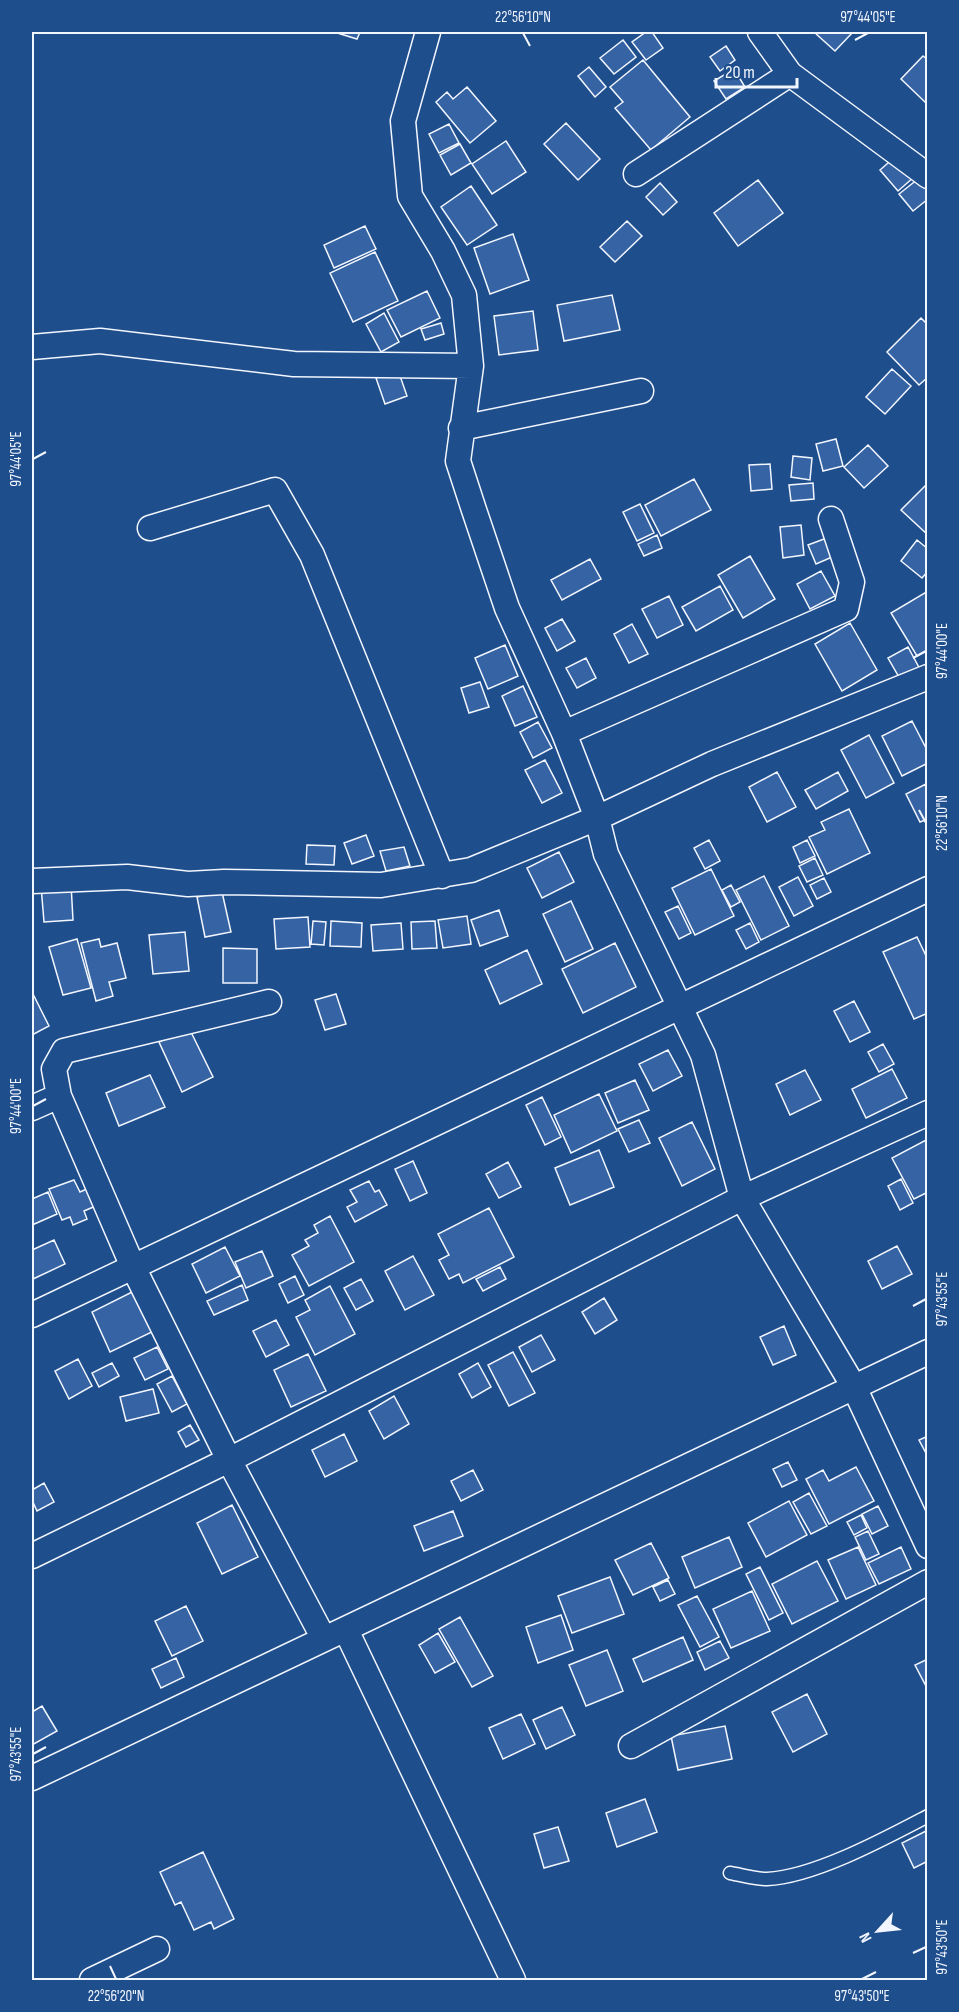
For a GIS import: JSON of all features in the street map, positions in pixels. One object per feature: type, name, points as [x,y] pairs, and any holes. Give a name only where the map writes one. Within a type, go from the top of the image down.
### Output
[{"type":"street","points":[[428,32],[403,121],[410,196],[443,251],[464,295],[471,366],[458,461],[500,586],[564,733],[597,818],[606,855],[703,1055],[742,1198],[854,1387],[927,1546]]},
{"type":"street","points":[[760,32],[790,75],[927,176]]},
{"type":"street","points":[[636,174],[790,75]]},
{"type":"street","points":[[32,346],[100,341],[294,364],[471,366]]},
{"type":"street","points":[[461,428],[641,391]]},
{"type":"street","points":[[150,528],[274,490],[312,555],[442,876]]},
{"type":"street","points":[[564,733],[846,609],[852,582],[831,519]]},
{"type":"street","points":[[32,881],[127,877],[188,884],[224,882],[381,885],[471,870],[597,818],[712,764],[927,677]]},
{"type":"street","points":[[32,1315],[927,889]]},
{"type":"street","points":[[269,1002],[64,1051],[54,1069],[59,1096],[133,1267],[229,1460],[335,1634],[513,1980]]},
{"type":"street","points":[[32,1108],[59,1096]]},
{"type":"street","points":[[32,1556],[229,1460],[742,1198],[927,1113]]},
{"type":"street","points":[[32,1778],[927,1352]]},
{"type":"street","points":[[631,1746],[927,1582]]},
{"type":"street","points":[[92,1980],[158,1949]]},
{"type":"lane","points":[[730,1873],[767,1879],[797,1872],[845,1857],[927,1816]]},
{"type":"building","points":[[334,32],[360,32],[357,39]]},
{"type":"building","points":[[646,32],[652,32],[663,48],[646,60],[632,42]]},
{"type":"building","points":[[814,32],[853,32],[835,51]]},
{"type":"building","points":[[623,40],[636,57],[614,74],[600,58]]},
{"type":"building","points":[[726,46],[735,60],[720,71],[710,57]]},
{"type":"building","points":[[923,56],[928,60],[928,99],[925,102],[901,79]]},
{"type":"building","points":[[643,60],[690,117],[651,150],[615,108],[623,102],[610,87]]},
{"type":"building","points":[[589,67],[606,87],[595,97],[578,76]]},
{"type":"building","points":[[734,69],[745,87],[726,99],[714,81]]},
{"type":"building","points":[[467,87],[496,121],[470,143],[436,102],[447,92],[453,99]]},
{"type":"building","points":[[566,123],[600,159],[578,180],[544,144]]},
{"type":"building","points":[[449,124],[459,143],[439,153],[429,134]]},
{"type":"building","points":[[506,141],[526,172],[492,194],[472,164]]},
{"type":"building","points":[[460,144],[471,163],[451,175],[440,155]]},
{"type":"building","points":[[896,156],[914,177],[898,191],[880,170]]},
{"type":"building","points":[[918,179],[928,191],[928,199],[913,211],[899,194]]},
{"type":"building","points":[[758,180],[783,213],[738,246],[714,213]]},
{"type":"building","points":[[660,183],[677,202],[663,215],[646,197]]},
{"type":"building","points":[[471,186],[497,225],[467,245],[441,207]]},
{"type":"building","points":[[627,221],[642,236],[615,262],[600,247]]},
{"type":"building","points":[[365,226],[376,249],[334,268],[324,245]]},
{"type":"building","points":[[513,234],[529,280],[490,294],[474,248]]},
{"type":"building","points":[[375,252],[398,301],[353,322],[330,273]]},
{"type":"building","points":[[427,291],[440,318],[401,337],[387,310]]},
{"type":"building","points":[[612,295],[620,330],[564,341],[557,305]]},
{"type":"building","points":[[533,311],[538,350],[499,355],[494,316]]},
{"type":"building","points":[[384,313],[399,342],[381,352],[366,324]]},
{"type":"building","points":[[921,318],[928,325],[928,377],[919,385],[887,352]]},
{"type":"building","points":[[441,323],[444,334],[425,340],[421,329]]},
{"type":"building","points":[[892,369],[911,386],[885,414],[866,397]]},
{"type":"building","points":[[398,370],[407,396],[385,404],[376,378]]},
{"type":"building","points":[[836,439],[843,466],[823,471],[816,444]]},
{"type":"building","points":[[868,445],[888,466],[864,488],[844,467]]},
{"type":"building","points":[[793,456],[812,458],[810,480],[791,477]]},
{"type":"building","points":[[770,464],[772,489],[751,491],[749,465]]},
{"type":"building","points":[[694,479],[711,510],[661,536],[645,505]]},
{"type":"building","points":[[813,483],[814,499],[791,501],[789,485]]},
{"type":"building","points":[[928,483],[928,535],[901,510]]},
{"type":"building","points":[[640,504],[654,533],[637,541],[623,512]]},
{"type":"building","points":[[801,525],[804,555],[783,558],[780,527]]},
{"type":"building","points":[[657,535],[662,548],[644,556],[638,544]]},
{"type":"building","points":[[832,536],[839,554],[816,564],[808,545]]},
{"type":"building","points":[[917,540],[928,549],[928,571],[922,578],[901,561]]},
{"type":"building","points":[[750,556],[775,599],[743,618],[718,575]]},
{"type":"building","points":[[590,559],[601,579],[562,600],[551,580]]},
{"type":"building","points":[[821,571],[835,596],[810,609],[797,584]]},
{"type":"building","points":[[720,586],[733,610],[696,631],[682,607]]},
{"type":"building","points":[[928,591],[928,650],[917,656],[891,613]]},
{"type":"building","points":[[669,596],[683,625],[657,638],[642,609]]},
{"type":"building","points":[[562,619],[575,641],[557,651],[545,628]]},
{"type":"building","points":[[850,623],[877,670],[842,691],[815,644]]},
{"type":"building","points":[[632,624],[648,654],[629,663],[614,634]]},
{"type":"building","points":[[505,645],[518,676],[488,689],[475,658]]},
{"type":"building","points":[[908,647],[922,673],[903,684],[888,658]]},
{"type":"building","points":[[586,658],[596,678],[577,688],[566,668]]},
{"type":"building","points":[[480,682],[489,707],[469,713],[461,688]]},
{"type":"building","points":[[523,686],[537,717],[515,726],[502,696]]},
{"type":"building","points":[[912,721],[928,752],[928,763],[902,776],[882,736]]},
{"type":"building","points":[[538,722],[552,748],[533,758],[520,732]]},
{"type":"building","points":[[869,735],[894,783],[866,798],[841,750]]},
{"type":"building","points":[[545,760],[562,793],[542,803],[525,770]]},
{"type":"building","points":[[777,772],[796,807],[767,822],[749,787]]},
{"type":"building","points":[[838,772],[848,791],[816,809],[805,790]]},
{"type":"building","points":[[926,784],[928,819],[920,822],[906,794]]},
{"type":"building","points":[[849,809],[870,853],[827,874],[809,837],[825,830],[821,822]]},
{"type":"building","points":[[366,835],[374,856],[352,864],[344,843]]},
{"type":"building","points":[[709,840],[720,861],[705,869],[694,848]]},
{"type":"building","points":[[807,840],[815,856],[800,863],[793,847]]},
{"type":"building","points":[[307,845],[335,846],[334,865],[306,864]]},
{"type":"building","points":[[404,847],[410,866],[386,871],[380,851]]},
{"type":"building","points":[[559,852],[574,882],[542,898],[527,868]]},
{"type":"building","points":[[815,858],[823,875],[807,882],[799,866]]},
{"type":"building","points":[[711,869],[734,916],[695,935],[672,888]]},
{"type":"building","points":[[764,876],[789,926],[761,940],[736,890]]},
{"type":"building","points":[[798,877],[813,906],[794,916],[779,887]]},
{"type":"building","points":[[824,878],[831,892],[817,899],[810,885]]},
{"type":"building","points":[[71,884],[73,920],[44,922],[41,886]]},
{"type":"building","points":[[731,885],[740,902],[731,907],[722,890]]},
{"type":"building","points":[[222,892],[231,932],[205,937],[197,897]]},
{"type":"building","points":[[571,901],[593,949],[565,962],[543,914]]},
{"type":"building","points":[[678,906],[691,933],[679,939],[665,912]]},
{"type":"building","points":[[499,910],[508,936],[480,946],[471,920]]},
{"type":"building","points":[[467,916],[471,944],[443,948],[438,920]]},
{"type":"building","points":[[308,917],[310,947],[276,949],[274,919]]},
{"type":"building","points":[[313,921],[326,922],[324,945],[311,944]]},
{"type":"building","points":[[331,921],[362,923],[361,947],[330,946]]},
{"type":"building","points":[[435,921],[437,948],[412,949],[411,922]]},
{"type":"building","points":[[401,923],[403,949],[373,951],[371,925]]},
{"type":"building","points":[[750,923],[759,942],[746,949],[736,930]]},
{"type":"building","points":[[185,932],[189,971],[153,974],[149,935]]},
{"type":"building","points":[[917,937],[928,960],[928,1013],[914,1019],[883,952]]},
{"type":"building","points":[[77,939],[91,988],[63,995],[49,947]]},
{"type":"building","points":[[99,939],[101,947],[117,943],[126,978],[109,982],[113,996],[96,1001],[81,943]]},
{"type":"building","points":[[615,943],[636,987],[583,1013],[562,969]]},
{"type":"building","points":[[223,948],[257,949],[257,983],[223,983]]},
{"type":"building","points":[[527,950],[542,984],[500,1004],[485,970]]},
{"type":"building","points":[[32,992],[49,1026],[32,1035]]},
{"type":"building","points":[[336,994],[346,1024],[325,1030],[315,1000]]},
{"type":"building","points":[[854,1001],[870,1032],[850,1042],[834,1011]]},
{"type":"building","points":[[189,1028],[213,1077],[182,1092],[159,1042]]},
{"type":"building","points":[[883,1044],[894,1064],[879,1072],[868,1052]]},
{"type":"building","points":[[668,1050],[682,1076],[653,1091],[639,1064]]},
{"type":"building","points":[[892,1069],[907,1098],[866,1118],[852,1089]]},
{"type":"building","points":[[805,1070],[821,1100],[790,1115],[776,1084]]},
{"type":"building","points":[[150,1075],[165,1107],[119,1126],[106,1093]]},
{"type":"building","points":[[635,1080],[649,1110],[618,1123],[605,1093]]},
{"type":"building","points":[[599,1094],[617,1131],[571,1153],[554,1115]]},
{"type":"building","points":[[542,1097],[561,1137],[545,1145],[526,1105]]},
{"type":"building","points":[[639,1120],[650,1143],[629,1152],[618,1129]]},
{"type":"building","points":[[692,1122],[715,1169],[682,1186],[659,1138]]},
{"type":"building","points":[[928,1139],[928,1192],[914,1199],[892,1158]]},
{"type":"building","points":[[599,1150],[614,1187],[570,1205],[555,1168]]},
{"type":"building","points":[[413,1161],[427,1193],[410,1201],[395,1169]]},
{"type":"building","points":[[508,1162],[521,1187],[499,1198],[486,1174]]},
{"type":"building","points":[[901,1179],[913,1203],[900,1210],[888,1186]]},
{"type":"building","points":[[74,1180],[80,1192],[91,1187],[98,1205],[84,1211],[87,1219],[73,1225],[70,1217],[62,1220],[49,1189]]},
{"type":"building","points":[[369,1181],[375,1192],[379,1190],[387,1205],[355,1222],[347,1207],[357,1202],[350,1190]]},
{"type":"building","points":[[48,1192],[57,1214],[32,1225],[32,1199]]},
{"type":"building","points":[[489,1208],[514,1257],[463,1283],[459,1274],[449,1279],[439,1260],[449,1255],[438,1234]]},
{"type":"building","points":[[330,1216],[354,1262],[309,1286],[292,1255],[309,1246],[305,1240],[318,1233],[314,1225]]},
{"type":"building","points":[[54,1240],[65,1264],[33,1279],[32,1250]]},
{"type":"building","points":[[897,1246],[912,1274],[882,1289],[868,1261]]},
{"type":"building","points":[[225,1247],[240,1276],[206,1293],[192,1264]]},
{"type":"building","points":[[262,1251],[273,1276],[246,1288],[235,1262]]},
{"type":"building","points":[[413,1256],[434,1295],[405,1310],[385,1271]]},
{"type":"building","points":[[500,1267],[506,1279],[483,1291],[476,1279]]},
{"type":"building","points":[[295,1276],[304,1295],[288,1303],[279,1284]]},
{"type":"building","points":[[361,1279],[373,1301],[356,1310],[344,1288]]},
{"type":"building","points":[[242,1285],[248,1300],[214,1315],[207,1301]]},
{"type":"building","points":[[330,1286],[355,1334],[315,1355],[296,1317],[310,1310],[305,1300]]},
{"type":"building","points":[[134,1291],[154,1331],[110,1352],[92,1312]]},
{"type":"building","points":[[604,1298],[617,1320],[595,1334],[582,1312]]},
{"type":"building","points":[[276,1320],[289,1345],[266,1357],[253,1331]]},
{"type":"building","points":[[784,1326],[796,1355],[773,1365],[760,1337]]},
{"type":"building","points":[[541,1335],[555,1360],[532,1372],[519,1347]]},
{"type":"building","points":[[157,1347],[168,1369],[145,1380],[134,1358]]},
{"type":"building","points":[[513,1352],[535,1393],[509,1406],[488,1365]]},
{"type":"building","points":[[308,1354],[326,1391],[291,1407],[274,1370]]},
{"type":"building","points":[[78,1359],[92,1386],[69,1399],[55,1371]]},
{"type":"building","points":[[112,1363],[119,1376],[99,1387],[92,1373]]},
{"type":"building","points":[[478,1363],[491,1387],[472,1398],[459,1374]]},
{"type":"building","points":[[172,1376],[187,1404],[172,1412],[157,1384]]},
{"type":"building","points":[[153,1389],[159,1413],[126,1421],[120,1397]]},
{"type":"building","points":[[394,1396],[409,1424],[384,1439],[369,1411]]},
{"type":"building","points":[[190,1425],[199,1440],[186,1447],[178,1432]]},
{"type":"building","points":[[344,1434],[357,1461],[325,1477],[312,1450]]},
{"type":"building","points":[[928,1436],[928,1457],[919,1440]]},
{"type":"building","points":[[788,1462],[797,1480],[782,1487],[773,1469]]},
{"type":"building","points":[[856,1467],[874,1501],[829,1524],[806,1479],[823,1470],[829,1481]]},
{"type":"building","points":[[473,1470],[483,1490],[461,1501],[451,1481]]},
{"type":"building","points":[[44,1483],[54,1502],[37,1511],[32,1500],[32,1490]]},
{"type":"building","points":[[809,1493],[827,1526],[811,1534],[793,1502]]},
{"type":"building","points":[[789,1501],[807,1535],[766,1557],[748,1523]]},
{"type":"building","points":[[232,1505],[258,1557],[222,1574],[197,1523]]},
{"type":"building","points":[[878,1506],[888,1526],[872,1534],[862,1514]]},
{"type":"building","points":[[453,1511],[463,1536],[424,1551],[414,1526]]},
{"type":"building","points":[[861,1515],[867,1528],[854,1535],[847,1522]]},
{"type":"building","points":[[868,1531],[879,1554],[866,1560],[855,1537]]},
{"type":"building","points":[[729,1537],[742,1567],[695,1588],[682,1557]]},
{"type":"building","points":[[651,1543],[669,1578],[633,1595],[615,1560]]},
{"type":"building","points":[[858,1547],[876,1585],[846,1599],[828,1560]]},
{"type":"building","points":[[901,1547],[911,1569],[879,1584],[868,1563]]},
{"type":"building","points":[[817,1561],[838,1601],[792,1624],[772,1584]]},
{"type":"building","points":[[760,1567],[783,1613],[769,1620],[746,1574]]},
{"type":"building","points":[[610,1577],[624,1614],[572,1633],[558,1596]]},
{"type":"building","points":[[668,1580],[675,1594],[660,1601],[653,1587]]},
{"type":"building","points":[[752,1591],[770,1631],[731,1648],[713,1609]]},
{"type":"building","points":[[697,1596],[719,1637],[700,1647],[678,1605]]},
{"type":"building","points":[[186,1606],[203,1641],[172,1656],[155,1621]]},
{"type":"building","points":[[561,1615],[573,1650],[538,1663],[526,1627]]},
{"type":"building","points":[[460,1617],[493,1676],[472,1687],[439,1629]]},
{"type":"building","points":[[438,1633],[455,1662],[435,1673],[419,1645]]},
{"type":"building","points":[[683,1637],[693,1660],[643,1682],[633,1659]]},
{"type":"building","points":[[720,1641],[729,1658],[705,1670],[697,1652]]},
{"type":"building","points":[[607,1650],[623,1691],[586,1706],[569,1665]]},
{"type":"building","points":[[176,1658],[184,1677],[161,1688],[152,1669]]},
{"type":"building","points":[[928,1659],[928,1688],[927,1688],[915,1665]]},
{"type":"building","points":[[807,1694],[827,1734],[793,1752],[772,1712]]},
{"type":"building","points":[[42,1706],[57,1731],[32,1745],[32,1712]]},
{"type":"building","points":[[562,1707],[575,1735],[546,1749],[533,1720]]},
{"type":"building","points":[[521,1714],[535,1744],[503,1759],[489,1728]]},
{"type":"building","points":[[725,1726],[732,1759],[678,1770],[671,1736]]},
{"type":"building","points":[[645,1799],[657,1832],[617,1847],[606,1813]]},
{"type":"building","points":[[558,1827],[569,1861],[544,1868],[534,1834]]},
{"type":"building","points":[[928,1830],[928,1861],[914,1868],[902,1843]]},
{"type":"building","points":[[203,1852],[234,1919],[214,1929],[211,1922],[194,1930],[181,1902],[175,1905],[160,1872]]}]
